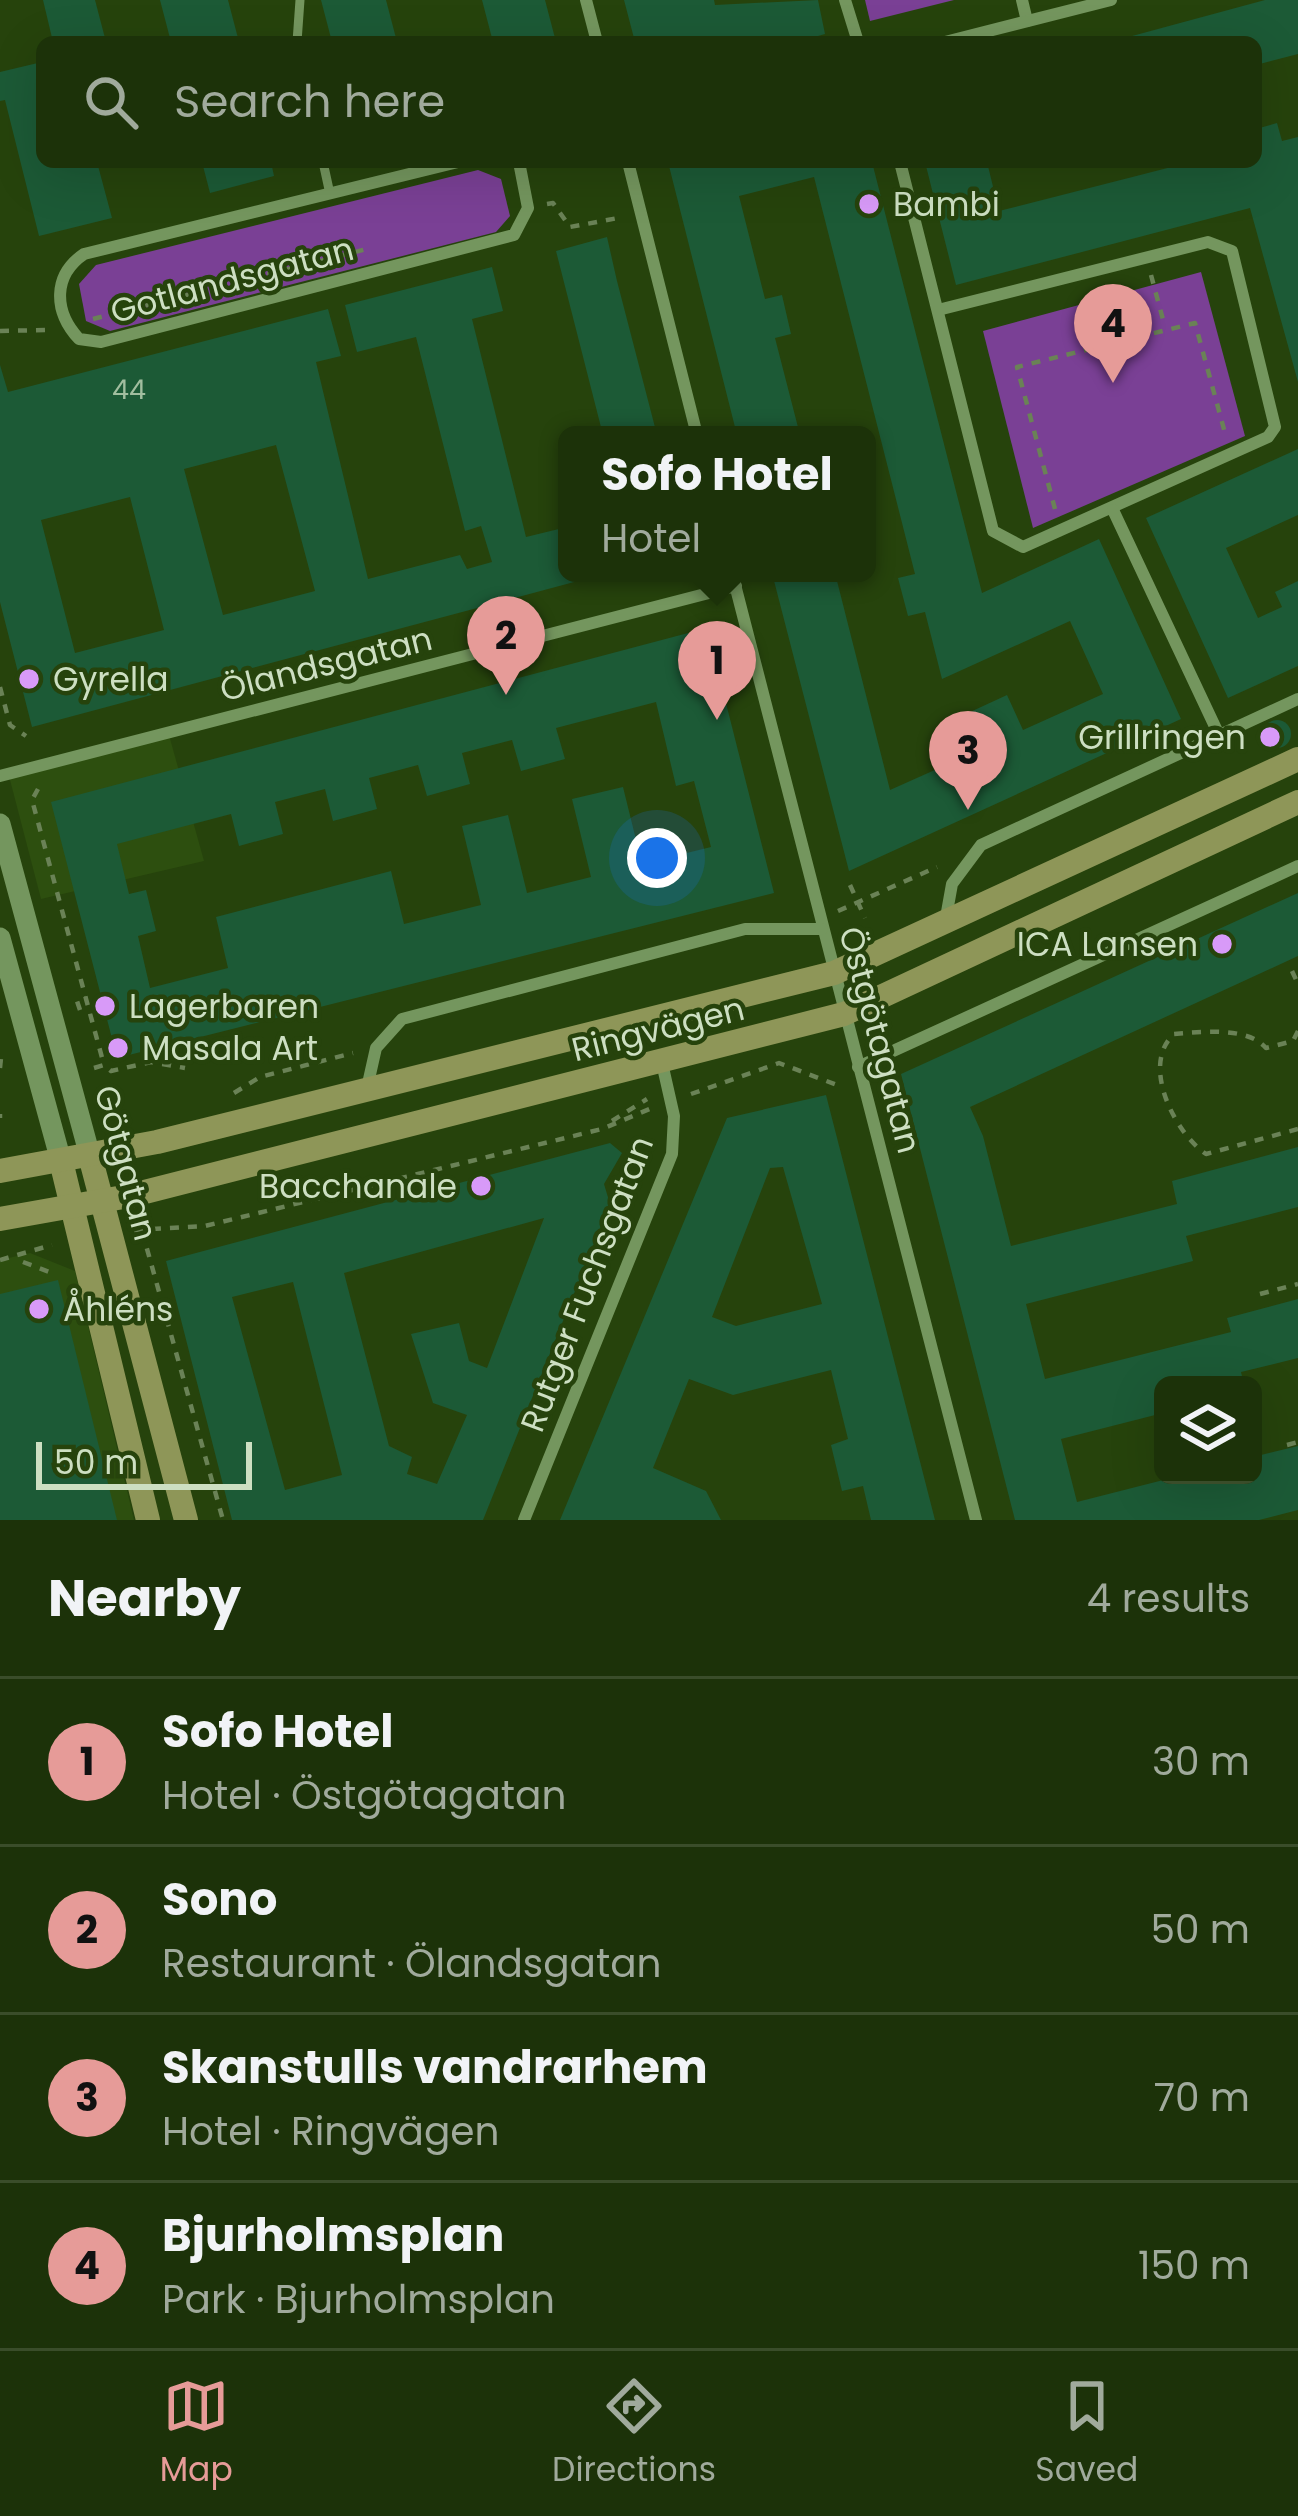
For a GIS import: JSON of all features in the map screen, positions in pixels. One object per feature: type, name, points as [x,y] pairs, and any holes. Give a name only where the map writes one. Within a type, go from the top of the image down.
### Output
[{"type":"main road","name":"Ringvägen","points":[[0,1171],[90,1156],[834,973],[1298,759]]},
{"type":"main road","name":"Ringvägen","points":[[0,1219],[102,1202],[844,1014],[1298,802]]},
{"type":"main road","points":[[655,1018],[662,1063]]},
{"type":"main road","name":"Götgatan","points":[[90,1156],[186,1520]]},
{"type":"main road","name":"Götgatan","points":[[61,1161],[148,1520]]},
{"type":"street","points":[[586,0],[595,36]]},
{"type":"street","points":[[845,0],[856,36]]},
{"type":"street","points":[[1022,0],[1027,22]]},
{"type":"street","points":[[970,36],[1111,0]]},
{"type":"street","name":"Gotlandsgatan","points":[[434,168],[84,254],[65,267],[58,283],[68,326],[79,339],[101,342],[514,235],[528,208],[520,168]]},
{"type":"street","points":[[630,168],[696,426]]},
{"type":"street","points":[[902,168],[993,531],[1023,547],[1061,532],[1268,437],[1277,415],[1232,250],[1208,242],[938,310]]},
{"type":"street","points":[[1113,510],[1219,735]]},
{"type":"street","name":"Ölandsgatan","points":[[0,776],[723,582]]},
{"type":"street","name":"Östgötagatan","points":[[735,582],[976,1520]]},
{"type":"street","points":[[945,924],[952,884],[970,854],[998,836],[1298,700]]},
{"type":"street","name":"Götgatan","points":[[0,824],[90,1156]]},
{"type":"street","points":[[858,1067],[1298,866]]},
{"type":"street","points":[[367,1088],[376,1048],[402,1019],[745,929],[822,929]]},
{"type":"street","name":"Götgatan","points":[[0,938],[61,1161]]},
{"type":"street","name":"Rutger Fuchsgatan","points":[[524,1520],[672,1154],[670,1102],[662,1063]]},
{"type":"lane","points":[[297,36],[299,0]]},
{"type":"lane","points":[[324,168],[330,194]]},
{"type":"path","points":[[1146,257],[1165,327]]},
{"type":"path","points":[[1061,532],[1017,368],[1195,323],[1231,454]]},
{"type":"path","points":[[0,331],[9,332]]},
{"type":"path","points":[[0,687],[10,725],[26,736]]},
{"type":"path","name":"Götgatan","points":[[38,789],[32,800],[104,1065]]},
{"type":"path","points":[[822,929],[856,900],[970,854]]},
{"type":"path","points":[[850,885],[865,918]]},
{"type":"path","points":[[1292,971],[1298,984]]},
{"type":"path","points":[[69,994],[82,984]]},
{"type":"path","points":[[80,1010],[77,1001],[86,998]]},
{"type":"path","points":[[1298,1030],[1293,1041],[1266,1048],[1259,1040],[1237,1034],[1174,1034],[1163,1044],[1158,1060],[1177,1131],[1206,1154],[1298,1129]]},
{"type":"path","points":[[213,1099],[260,1076],[376,1048]]},
{"type":"path","points":[[0,1068],[1,1058]]},
{"type":"path","points":[[94,1068],[104,1065],[111,1071],[151,1062],[185,1068]]},
{"type":"path","points":[[111,1234],[205,1226],[602,1129],[778,1063],[837,1085]]},
{"type":"path","points":[[173,1226],[175,1209]]},
{"type":"path","points":[[0,1260],[77,1240]]},
{"type":"path","name":"Götgatan","points":[[150,1250],[223,1520]]},
{"type":"path","points":[[23,1262],[52,1274]]},
{"type":"path","points":[[1260,1294],[1298,1284]]},
{"type":"path","points":[[1288,1445],[1298,1442]]},
{"type":"shaded area","points":[[865,0],[954,0],[870,21]]},
{"type":"shaded area","points":[[478,170],[501,179],[510,216],[496,232],[110,331],[86,321],[79,284],[96,265]]},
{"type":"shaded area","points":[[1201,272],[1245,436],[1033,528],[983,331]]},
{"type":"shaded area","points":[[169,735],[204,861],[41,899],[9,776]]},
{"type":"shaded area","points":[[30,1253],[75,1271],[134,1520],[0,1520],[0,1260]]},
{"type":"building","points":[[43,0],[95,0],[104,36],[52,36]]},
{"type":"building","points":[[160,0],[228,0],[237,36],[169,36]]},
{"type":"building","points":[[321,0],[386,0],[395,36],[330,36]]},
{"type":"building","points":[[482,0],[545,0],[554,36],[491,36]]},
{"type":"building","points":[[624,0],[714,0],[715,5],[818,0],[825,34],[818,36],[633,36]]},
{"type":"building","points":[[1265,0],[1298,0],[1298,54],[1262,63],[1262,36],[1132,36]]},
{"type":"building","points":[[36,63],[36,168],[99,168],[112,218],[39,236],[5,100],[0,101],[0,72]]},
{"type":"building","points":[[1277,123],[1282,141],[1298,137],[1298,382],[1250,208],[956,285],[927,168],[988,168],[999,211],[1167,168],[1262,168],[1262,127]]},
{"type":"building","points":[[204,168],[272,168],[274,176],[210,193]]},
{"type":"building","points":[[670,168],[874,168],[982,593],[1099,539],[1181,719],[849,871],[774,582],[837,582],[890,790],[984,748],[968,713],[1007,695],[1023,730],[1103,694],[1070,621],[942,679],[925,612],[908,616],[898,578],[915,574],[814,177],[739,196],[765,299],[782,295],[791,334],[775,338],[798,426],[735,426]]},
{"type":"building","points":[[607,237],[655,426],[601,426],[556,251]]},
{"type":"building","points":[[492,267],[503,311],[472,319],[526,537],[558,529],[558,582],[574,582],[32,727],[0,602],[0,365],[8,392],[328,309],[341,356],[316,362],[368,579],[460,555],[467,569],[492,562],[481,526],[465,531],[416,337],[357,352],[345,305]],"holes":[[[276,445],[315,591],[223,615],[184,469]],[[130,497],[164,630],[75,653],[41,520]]]},
{"type":"building","points":[[1298,449],[1298,515],[1226,548],[1258,618],[1282,607],[1275,592],[1298,581],[1298,666],[1228,698],[1146,518]]},
{"type":"building","points":[[707,628],[774,893],[117,1058],[51,802]],"holes":[[[656,702],[676,786],[694,781],[711,847],[642,864],[623,787],[572,799],[591,877],[527,893],[508,815],[462,826],[481,905],[404,924],[391,871],[216,917],[228,968],[150,988],[138,936],[156,931],[146,890],[129,894],[117,844],[231,814],[239,846],[283,834],[275,802],[325,789],[333,821],[377,809],[369,778],[418,765],[427,796],[470,784],[462,753],[512,740],[521,771],[565,759],[556,728]]]},
{"type":"building","points":[[1277,720],[1287,724],[1291,734],[1287,744],[1277,748],[1267,744],[1263,734],[1267,724]]},
{"type":"building","points":[[1298,893],[1298,956],[970,1107],[983,1136],[1011,1246],[1177,1204],[1172,1181],[1298,1147],[1298,1207],[1186,1236],[1193,1261],[1026,1304],[1045,1379],[1231,1332],[1227,1318],[1298,1299],[1298,1358],[1241,1372],[1242,1376],[1154,1376],[1154,1415],[1061,1439],[1077,1502],[1154,1482],[1262,1484],[1262,1455],[1298,1446],[1298,1510],[1259,1520],[1015,1520],[901,1074]]},
{"type":"building","points":[[826,1095],[935,1520],[871,1520],[863,1486],[842,1491],[831,1445],[848,1439],[831,1370],[733,1395],[689,1379],[653,1468],[706,1491],[721,1520],[560,1520],[727,1118]],"holes":[[[783,1167],[822,1304],[736,1326],[712,1317],[770,1168]]]},
{"type":"building","points":[[610,1143],[622,1153],[604,1184],[610,1204],[483,1520],[232,1520],[166,1261]],"holes":[[[544,1218],[487,1368],[469,1361],[459,1323],[411,1334],[433,1403],[467,1415],[437,1484],[407,1474],[412,1457],[389,1446],[344,1273]],[[293,1282],[342,1475],[285,1490],[232,1297]]]},
{"type":"building","points":[[58,1280],[117,1520],[0,1520],[0,1294]]},
{"type":"place","name":"Bambi","points":[[869,204]]},
{"type":"place","name":"Bjurholmsplan","points":[[1113,383]]},
{"type":"place","name":"Gyrella","points":[[29,679]]},
{"type":"place","name":"Sono","points":[[506,695]]},
{"type":"place","name":"Sofo Hotel","points":[[717,720]]},
{"type":"place","name":"Grillringen","points":[[1270,737]]},
{"type":"place","name":"Skanstulls vandrarhem","points":[[968,810]]},
{"type":"place","name":"ICA Lansen","points":[[1222,944]]},
{"type":"place","name":"Lagerbaren","points":[[105,1006]]},
{"type":"place","name":"Masala Art","points":[[118,1048]]},
{"type":"place","name":"Bacchanale","points":[[481,1186]]},
{"type":"place","name":"Åhléns","points":[[39,1309]]}]
